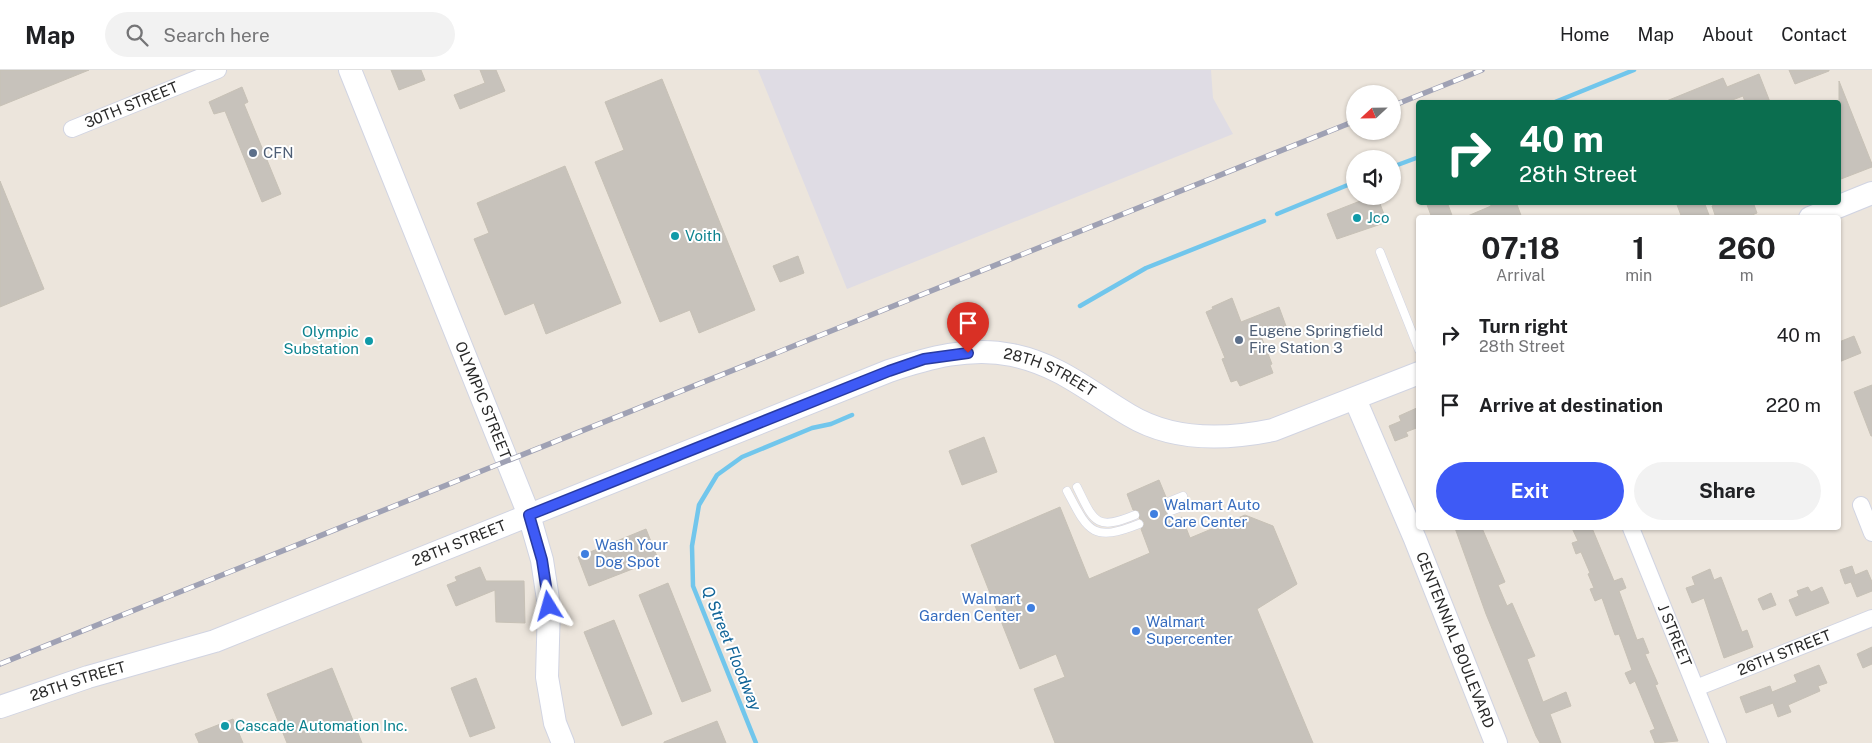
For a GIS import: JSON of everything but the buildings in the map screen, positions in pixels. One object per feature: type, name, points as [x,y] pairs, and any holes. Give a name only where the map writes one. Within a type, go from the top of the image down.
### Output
[{"type":"main road","name":"OLYMPIC STREET","points":[[350,70],[529,515],[542,560],[545,578],[549,606],[547,677],[555,723],[563,743]]},
{"type":"main road","points":[[1817,215],[1872,193]]},
{"type":"main road","name":"28TH STREET","points":[[0,707],[88,677],[215,641],[889,371],[924,359],[955,353],[1010,355],[1041,363],[1068,375],[1131,417],[1156,428],[1209,438],[1248,436],[1273,430],[1416,374]]},
{"type":"main road","name":"CENTENNIAL BOULEVARD","points":[[1355,399],[1415,539],[1496,743]]},
{"type":"street","name":"30TH STREET","points":[[72,129],[218,70]]},
{"type":"street","points":[[1861,505],[1872,533]]},
{"type":"street","name":"J STREET","points":[[1632,530],[1718,743]]},
{"type":"street","name":"26TH STREET","points":[[1696,688],[1872,618]]},
{"type":"lane","points":[[1380,252],[1416,342]]},
{"type":"lane","points":[[1077,487],[1090,513],[1100,523],[1114,524],[1135,515]]},
{"type":"lane","points":[[1067,491],[1082,518],[1097,533],[1116,534],[1139,524]]},
{"type":"lane","points":[[1168,502],[1183,496]]},
{"type":"lane","points":[[1172,511],[1187,505]]},
{"type":"shaded area","points":[[758,70],[1211,70],[1213,98],[1233,134],[847,289]]},
{"type":"waterway","name":"Q Street Floodway","points":[[1560,100],[1634,70]]},
{"type":"waterway","name":"Q Street Floodway","points":[[1401,164],[1416,158]]},
{"type":"waterway","name":"Q Street Floodway","points":[[1277,214],[1346,186]]},
{"type":"waterway","name":"Q Street Floodway","points":[[1080,306],[1146,268],[1264,221]]},
{"type":"waterway","name":"Q Street Floodway","points":[[756,743],[693,586],[692,546],[699,505],[717,475],[742,457],[812,428],[831,424],[852,415]]},
{"type":"railway","points":[[1401,102],[1482,70]]},
{"type":"railway","points":[[0,664],[1346,125]]},
{"type":"place","name":"CFN","points":[[253,153]]},
{"type":"place","name":"Jco","points":[[1357,218]]},
{"type":"place","name":"Voith","points":[[675,236]]},
{"type":"place","name":"Eugene Springfield Fire Station 3","points":[[1239,340]]},
{"type":"place","name":"Olympic Substation","points":[[369,341]]},
{"type":"place","name":"Walmart Auto Care Center","points":[[1154,514]]},
{"type":"place","name":"Wash Your Dog Spot","points":[[585,554]]},
{"type":"place","name":"Walmart Garden Center","points":[[1031,608]]},
{"type":"place","name":"Walmart Supercenter","points":[[1136,631]]},
{"type":"place","name":"Cascade Automation Inc.","points":[[225,726]]},
{"type":"route","points":[[549,606],[542,560],[529,515],[889,371],[924,359],[955,353],[968,353]]}]
